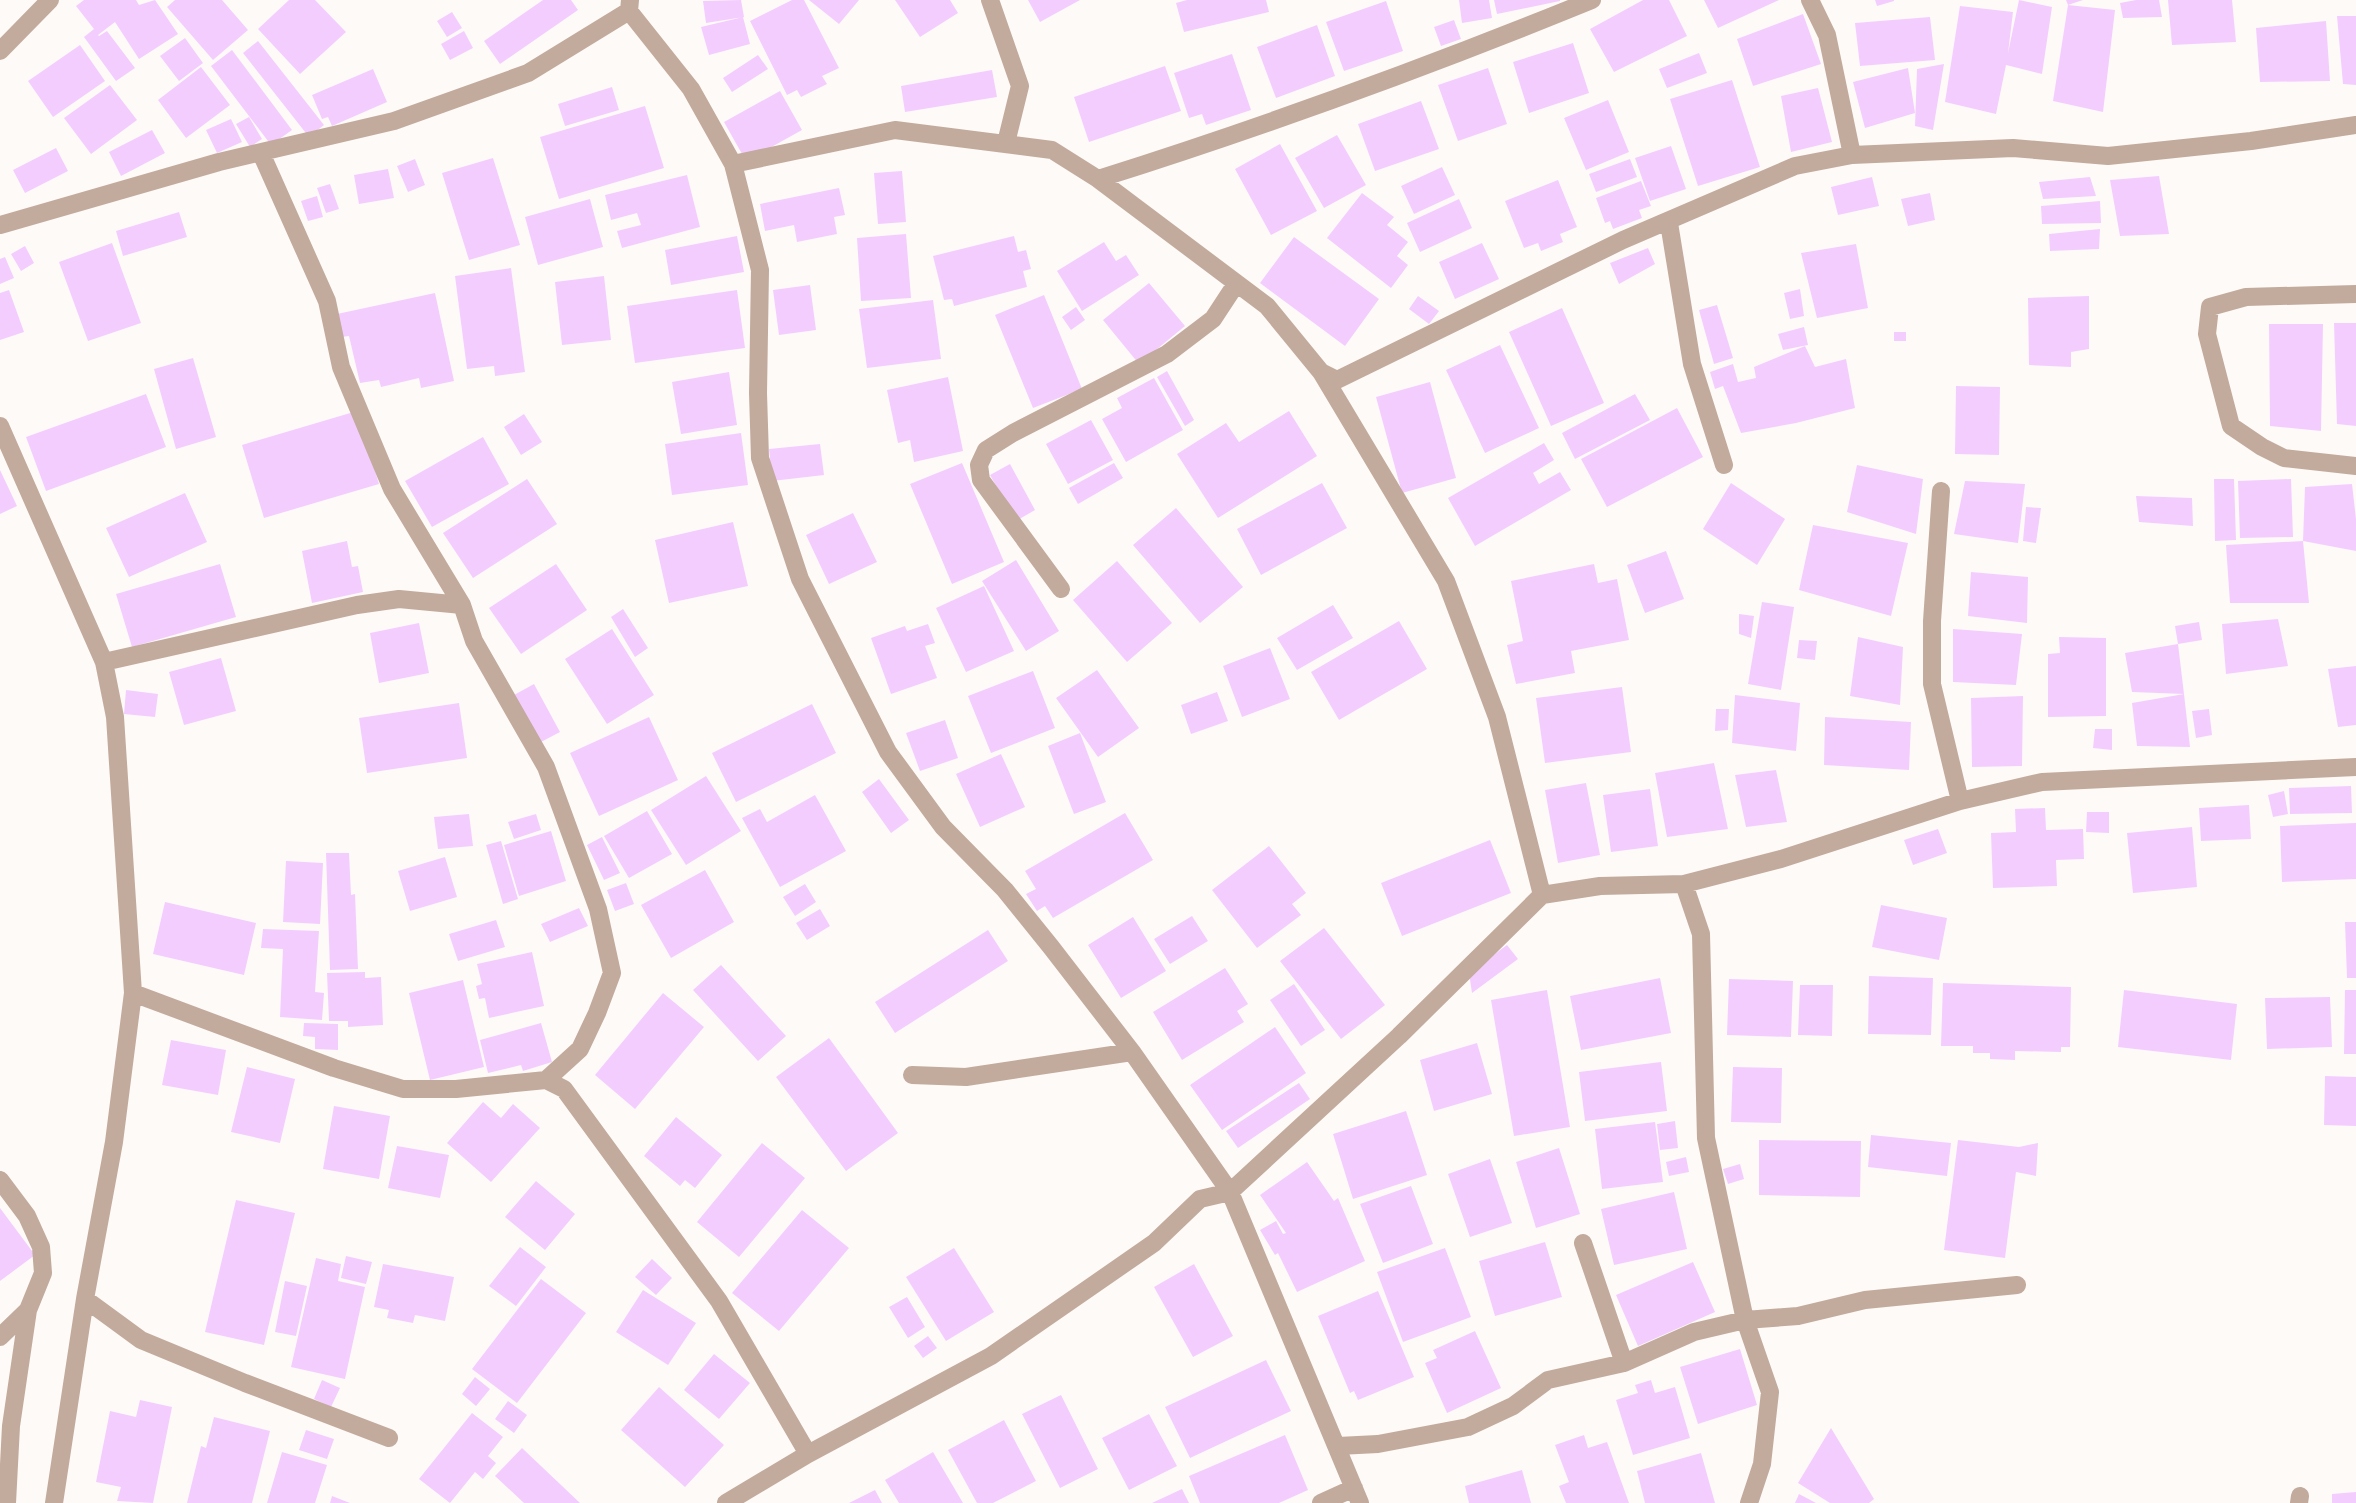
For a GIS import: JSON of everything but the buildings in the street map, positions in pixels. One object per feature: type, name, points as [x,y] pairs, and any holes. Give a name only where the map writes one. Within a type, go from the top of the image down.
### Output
[{"type":"street","points":[[0,51],[50,0]]},
{"type":"street","points":[[990,0],[1020,86],[1006,143]]},
{"type":"street","points":[[1098,178],[1206,145],[1433,64],[1592,0]]},
{"type":"street","points":[[1810,0],[1827,35],[1852,155]]},
{"type":"street","points":[[0,225],[208,165],[394,121],[528,73],[629,5],[691,89],[734,164],[760,270],[758,393],[760,458],[800,579],[888,752],[943,827],[1005,890],[1132,1052],[1230,1192],[1357,1495],[1321,1503]]},
{"type":"street","points":[[1321,372],[1337,380],[1623,240],[1669,223],[1795,166],[1852,155],[2013,148],[2108,156],[2251,141],[2356,125]]},
{"type":"street","points":[[734,164],[895,130],[1052,150],[1098,178],[1267,306],[1321,372],[1446,580],[1497,717],[1542,895]]},
{"type":"street","points":[[261,153],[327,301],[341,366],[392,489],[462,605],[474,641],[546,767],[598,909],[612,973],[580,1049],[546,1080]]},
{"type":"street","points":[[1669,223],[1692,364],[1724,465]]},
{"type":"street","points":[[1060,589],[981,480],[979,465],[986,450],[1013,433],[1167,354],[1214,319],[1236,284]]},
{"type":"street","points":[[2356,294],[2246,297],[2210,307],[2206,334],[2231,426],[2262,447],[2284,458],[2356,466]]},
{"type":"street","points":[[0,426],[104,662],[115,717],[133,993],[114,1142],[85,1299],[54,1503]]},
{"type":"street","points":[[1941,491],[1932,621],[1932,684],[1960,801]]},
{"type":"street","points":[[104,662],[357,605],[399,599],[462,605]]},
{"type":"street","points":[[731,1502],[808,1454],[991,1356],[1154,1243],[1200,1199],[1230,1192],[1399,1036],[1542,895],[1600,886],[1684,884],[1781,859],[1960,801],[2042,782],[2356,766]]},
{"type":"street","points":[[1684,884],[1701,934],[1706,1138],[1745,1320],[1770,1392],[1762,1464],[1749,1503]]},
{"type":"street","points":[[133,993],[334,1068],[403,1089],[456,1089],[546,1080],[564,1089],[719,1301],[808,1454]]},
{"type":"street","points":[[912,1076],[966,1077],[1132,1052]]},
{"type":"street","points":[[0,1180],[27,1216],[41,1247],[43,1273],[28,1310],[10,1426],[8,1503]]},
{"type":"street","points":[[1583,1243],[1624,1363]]},
{"type":"street","points":[[1338,1446],[1378,1444],[1468,1427],[1513,1406],[1548,1380],[1624,1363],[1694,1332],[1745,1320],[1798,1316],[1865,1300],[2017,1285]]},
{"type":"street","points":[[85,1299],[141,1340],[389,1438]]},
{"type":"street","points":[[0,1337],[28,1310]]}]
